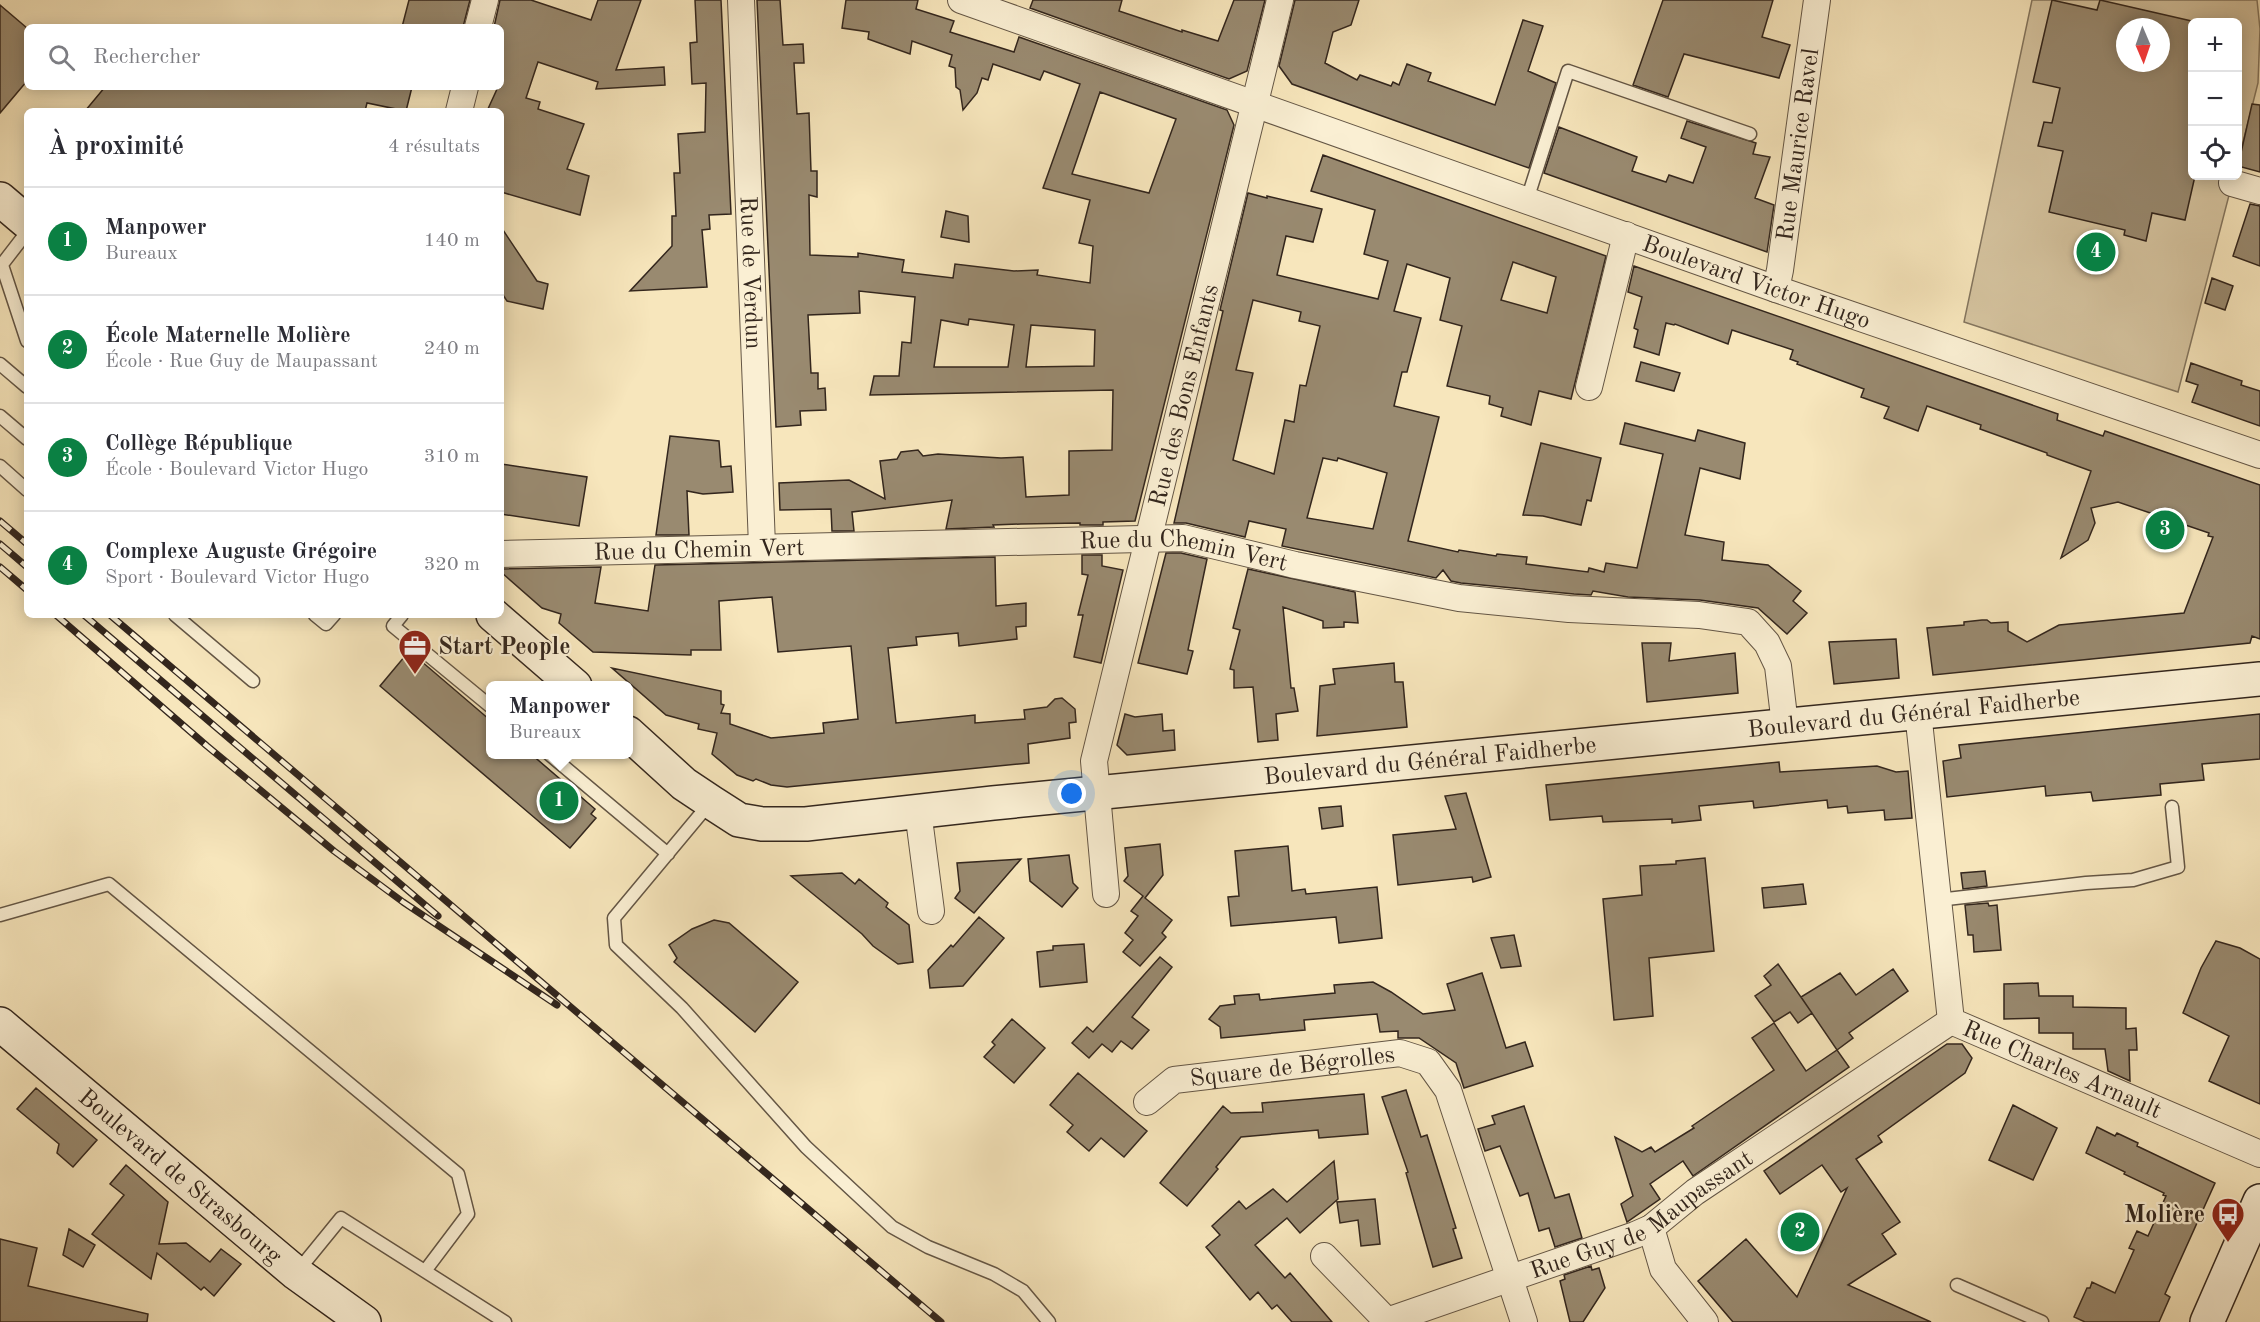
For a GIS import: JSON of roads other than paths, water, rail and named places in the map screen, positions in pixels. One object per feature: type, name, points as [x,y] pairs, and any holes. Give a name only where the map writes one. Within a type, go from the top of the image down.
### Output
[{"type":"main road","points":[[0,199],[24,219]]},
{"type":"main road","points":[[496,618],[569,681]]},
{"type":"main road","name":"Boulevard du Général Faidherbe","points":[[633,738],[684,784],[739,820],[762,824],[806,824],[1096,793],[2260,679]]},
{"type":"main road","name":"Boulevard de Strasbourg","points":[[0,1024],[296,1273],[364,1322]]},
{"type":"main road","points":[[2207,1322],[2260,1201]]},
{"type":"street","points":[[479,24],[485,0]]},
{"type":"street","name":"Rue de Verdun","points":[[741,0],[762,546]]},
{"type":"street","name":"Boulevard Victor Hugo","points":[[961,0],[1776,289],[2260,455]]},
{"type":"street","name":"Rue des Bons Enfants","points":[[1106,894],[1095,761],[1280,0]]},
{"type":"street","name":"Rue Maurice Ravel","points":[[1776,289],[1782,260],[1817,0]]},
{"type":"street","points":[[460,108],[464,90]]},
{"type":"street","points":[[2232,183],[2260,191]]},
{"type":"street","points":[[1589,387],[1626,235]]},
{"type":"street","name":"Rue du Chemin Vert","points":[[504,554],[762,546],[1183,538],[1295,565],[1459,598],[1569,609],[1699,615],[1748,622],[1767,643],[1778,666],[1785,725]]},
{"type":"street","name":"Rue Charles Arnault","points":[[1918,712],[1951,1021],[2260,1154]]},
{"type":"street","points":[[918,811],[931,911]]},
{"type":"street","name":"Rue Guy de Maupassant","points":[[1324,1256],[1387,1321],[1510,1280],[1651,1228],[1695,1192],[1951,1021]]},
{"type":"street","name":"Square de Bégrolles","points":[[1147,1102],[1173,1080],[1400,1053],[1428,1062],[1448,1090],[1524,1322]]},
{"type":"street","points":[[1651,1228],[1663,1269],[1705,1322]]},
{"type":"lane","points":[[1527,200],[1568,71],[1750,134]]},
{"type":"lane","points":[[24,236],[1,266],[24,332]]},
{"type":"lane","points":[[0,364],[24,384]]},
{"type":"lane","points":[[0,416],[24,436]]},
{"type":"lane","points":[[0,466],[24,487]]},
{"type":"lane","points":[[179,618],[253,681]]},
{"type":"lane","points":[[319,618],[326,624],[331,618]]},
{"type":"lane","points":[[400,618],[393,626],[486,703]]},
{"type":"lane","points":[[555,759],[668,854]]},
{"type":"lane","points":[[711,802],[614,918],[616,945],[682,1008],[806,1147],[892,1227],[928,1248],[994,1274],[1023,1291],[1049,1322]]},
{"type":"lane","points":[[1938,900],[2086,883],[2133,880],[2178,867],[2172,807]]},
{"type":"lane","points":[[0,915],[109,884],[458,1174],[468,1214],[425,1271]]},
{"type":"lane","points":[[296,1273],[341,1218],[505,1322]]},
{"type":"lane","points":[[1957,1285],[2042,1322]]},
{"type":"railway","points":[[0,521],[24,541]]},
{"type":"railway","points":[[0,544],[24,564]]},
{"type":"railway","points":[[0,567],[24,587]]},
{"type":"railway","points":[[59,618],[207,746],[334,851],[403,902],[557,1005]]},
{"type":"railway","points":[[88,618],[438,916]]},
{"type":"railway","points":[[114,618],[941,1322]]},
{"type":"place","name":"Complexe Auguste Grégoire","points":[[2096,252]]},
{"type":"place","name":"Collège République","points":[[2165,530]]},
{"type":"place","name":"Start People","points":[[415,675]]},
{"type":"place","name":"Manpower","points":[[559,801]]},
{"type":"place","name":"École Maternelle Molière","points":[[1800,1232]]},
{"type":"place","name":"Molière","points":[[2228,1243]]}]
